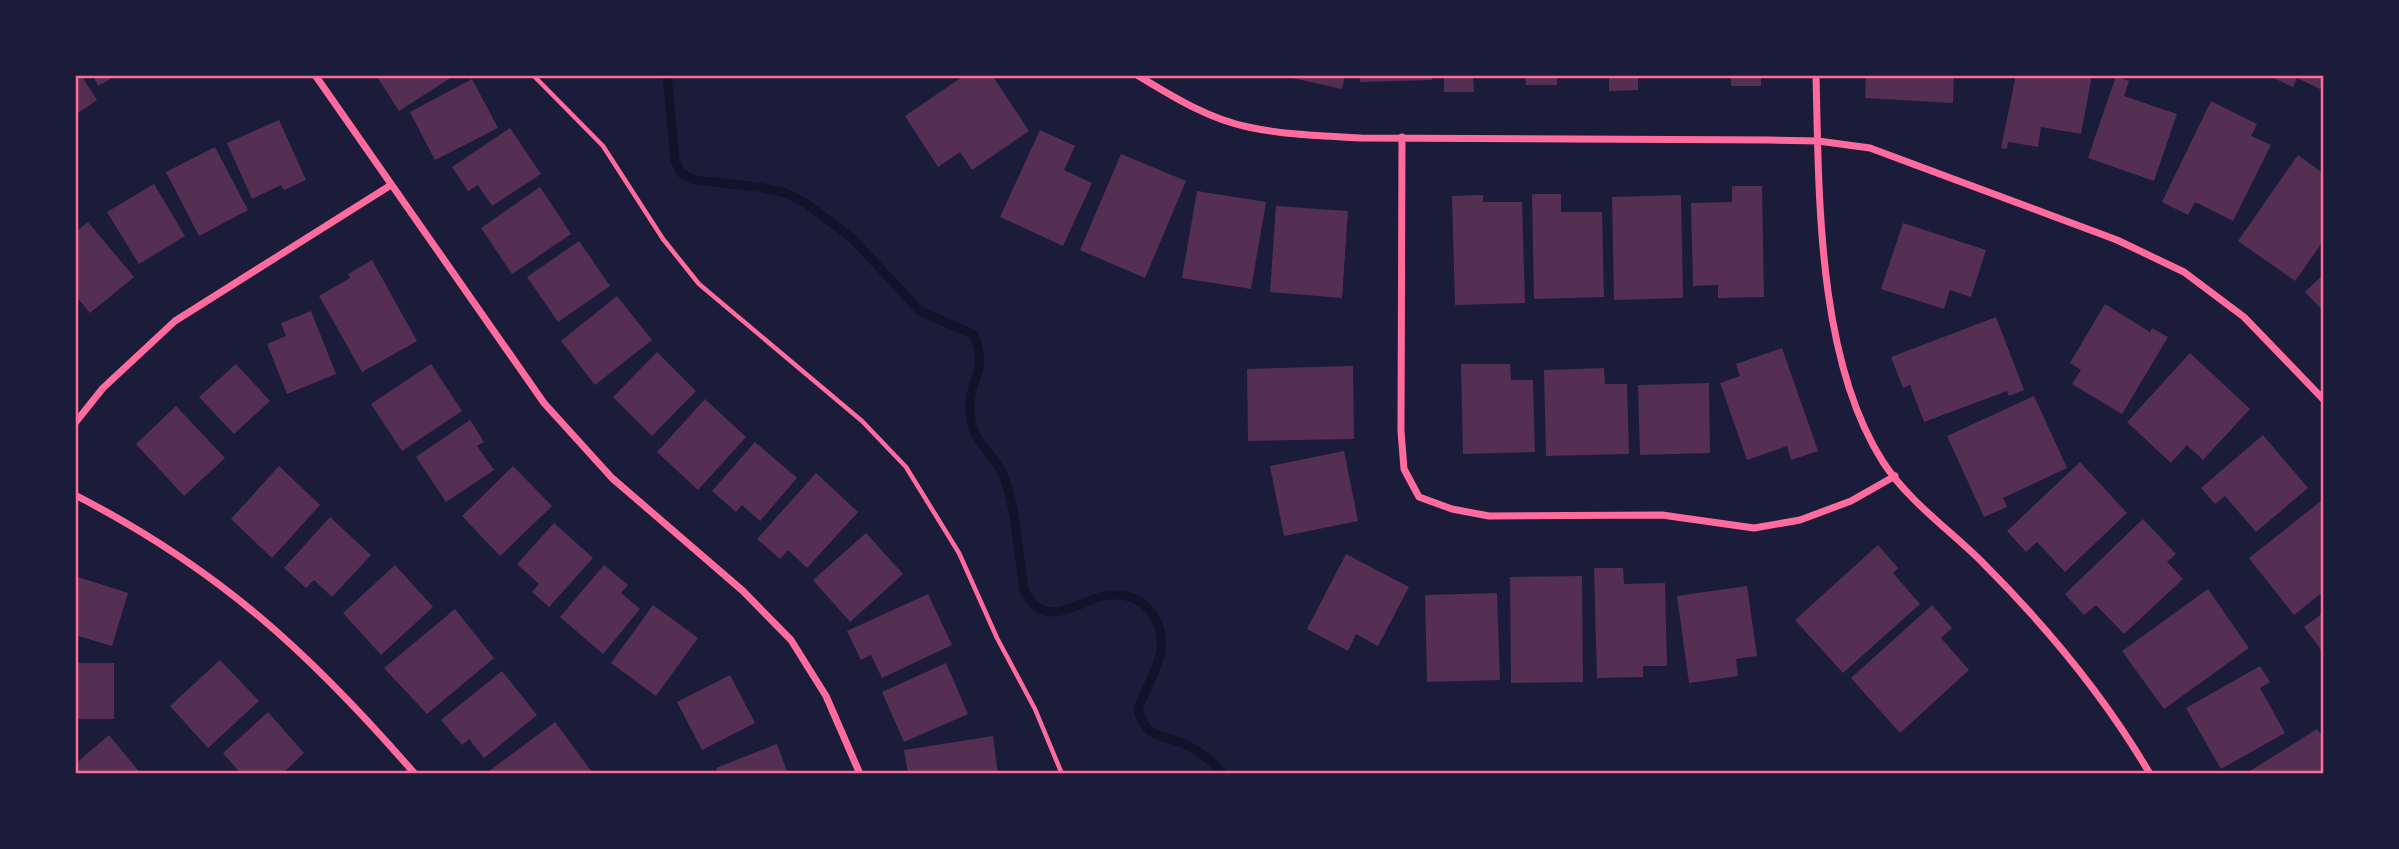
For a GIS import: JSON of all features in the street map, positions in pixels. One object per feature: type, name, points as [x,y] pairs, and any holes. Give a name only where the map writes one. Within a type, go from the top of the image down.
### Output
[{"type":"street","points":[[315,75],[544,403],[579,444],[649,513],[743,591],[791,640],[826,696],[860,774]]},
{"type":"street","points":[[1137,75],[1210,115],[1248,127],[1361,138],[1818,141],[1870,148],[2117,240],[2184,272],[2245,317],[2324,400]]},
{"type":"street","points":[[1816,75],[1830,301],[1843,367],[1858,416],[1884,463],[1895,477],[1938,523],[2035,616],[2076,663],[2121,724],[2150,774]]},
{"type":"street","points":[[1402,137],[1401,432],[1404,469],[1419,498],[1452,509],[1489,516],[1662,515],[1754,528],[1800,520],[1839,506],[1895,477]]},
{"type":"street","points":[[75,423],[103,388],[175,321],[391,185]]},
{"type":"street","points":[[75,495],[135,526],[188,561],[272,625],[351,700],[415,774]]},
{"type":"path","points":[[533,75],[603,146],[663,239],[699,284],[862,421],[906,467],[959,553],[997,638],[1035,709],[1062,774]]},
{"type":"building","points":[[75,75],[81,75],[97,100],[75,115]]},
{"type":"building","points":[[93,75],[117,75],[98,86]]},
{"type":"building","points":[[376,75],[455,75],[399,111]]},
{"type":"building","points":[[965,75],[992,75],[1029,131],[972,170],[960,152],[938,167],[905,116]]},
{"type":"building","points":[[1279,75],[1345,75],[1342,89]]},
{"type":"building","points":[[1360,75],[1432,75],[1432,80],[1360,82]]},
{"type":"building","points":[[1444,75],[1473,75],[1474,92],[1444,92]]},
{"type":"building","points":[[1525,75],[1565,75],[1565,78],[1557,78],[1557,85],[1526,85]]},
{"type":"building","points":[[1609,75],[1638,75],[1638,90],[1609,91]]},
{"type":"building","points":[[1731,75],[1761,75],[1761,86],[1731,86]]},
{"type":"building","points":[[1866,75],[1954,75],[1953,103],[1865,98]]},
{"type":"building","points":[[2016,75],[2092,75],[2081,134],[2041,127],[2038,147],[2008,142],[2007,149],[2001,148]]},
{"type":"building","points":[[2267,75],[2324,75],[2324,81],[2320,89],[2297,78],[2293,87]]},
{"type":"building","points":[[2116,76],[2129,81],[2124,96],[2177,114],[2154,181],[2088,158]]},
{"type":"building","points":[[472,79],[498,128],[435,160],[410,112]]},
{"type":"building","points":[[2211,101],[2257,124],[2251,136],[2271,145],[2233,221],[2195,202],[2188,215],[2162,202]]},
{"type":"building","points":[[279,120],[306,180],[284,190],[281,185],[252,199],[227,143]]},
{"type":"building","points":[[510,128],[541,174],[492,206],[478,185],[468,191],[452,167]]},
{"type":"building","points":[[1040,130],[1075,146],[1064,170],[1092,183],[1063,246],[1000,217]]},
{"type":"building","points":[[215,147],[248,210],[199,236],[166,172]]},
{"type":"building","points":[[1121,154],[1186,181],[1145,278],[1080,250]]},
{"type":"building","points":[[2298,155],[2324,174],[2324,240],[2295,281],[2238,241]]},
{"type":"building","points":[[154,184],[185,236],[139,264],[107,212]]},
{"type":"building","points":[[1732,186],[1762,186],[1764,297],[1718,298],[1718,285],[1693,286],[1691,203],[1732,202]]},
{"type":"building","points":[[540,187],[571,234],[512,274],[481,228]]},
{"type":"building","points":[[1197,191],[1266,202],[1251,289],[1182,278]]},
{"type":"building","points":[[1532,194],[1561,194],[1561,212],[1602,212],[1604,297],[1534,299]]},
{"type":"building","points":[[1483,195],[1483,202],[1522,202],[1525,303],[1455,305],[1452,196]]},
{"type":"building","points":[[1681,195],[1683,298],[1614,300],[1612,197]]},
{"type":"building","points":[[1276,206],[1348,211],[1342,298],[1270,292]]},
{"type":"building","points":[[88,222],[134,277],[90,313],[75,295],[75,232]]},
{"type":"building","points":[[1903,223],[1986,250],[1971,297],[1950,290],[1944,309],[1881,289]]},
{"type":"building","points":[[579,241],[610,286],[558,322],[527,277]]},
{"type":"building","points":[[372,260],[417,341],[362,372],[319,296],[350,278],[348,274]]},
{"type":"building","points":[[2324,274],[2324,312],[2305,292]]},
{"type":"building","points":[[617,296],[652,340],[595,385],[561,341]]},
{"type":"building","points":[[2105,304],[2150,332],[2152,328],[2168,337],[2122,414],[2072,384],[2081,370],[2070,363]]},
{"type":"building","points":[[311,311],[336,374],[287,394],[267,344],[286,336],[281,323]]},
{"type":"building","points":[[1996,317],[2024,390],[2009,396],[2007,391],[1924,422],[1910,385],[1903,388],[1891,357]]},
{"type":"building","points":[[1782,348],[1818,451],[1791,460],[1787,446],[1747,460],[1720,383],[1740,376],[1736,364]]},
{"type":"building","points":[[657,352],[696,391],[652,436],[613,397]]},
{"type":"building","points":[[2190,353],[2250,409],[2203,460],[2187,445],[2171,463],[2127,422]]},
{"type":"building","points":[[236,364],[270,401],[234,434],[199,397]]},
{"type":"building","points":[[431,364],[462,411],[402,451],[371,404]]},
{"type":"building","points":[[1461,364],[1510,364],[1511,380],[1533,380],[1535,452],[1463,454]]},
{"type":"building","points":[[1353,366],[1354,439],[1248,441],[1247,369]]},
{"type":"building","points":[[1604,368],[1605,384],[1627,384],[1629,454],[1546,456],[1544,370]]},
{"type":"building","points":[[1709,383],[1710,453],[1640,455],[1638,385]]},
{"type":"building","points":[[2034,396],[2067,468],[2003,498],[2007,507],[1984,517],[1947,436]]},
{"type":"building","points":[[705,399],[746,437],[698,490],[657,452]]},
{"type":"building","points":[[176,406],[225,458],[184,496],[136,444]]},
{"type":"building","points":[[470,420],[484,442],[477,446],[494,470],[446,502],[416,457]]},
{"type":"building","points":[[2263,435],[2308,488],[2256,532],[2225,496],[2215,504],[2201,488]]},
{"type":"building","points":[[755,442],[797,478],[760,521],[742,505],[736,512],[712,491]]},
{"type":"building","points":[[1344,451],[1358,521],[1284,536],[1270,466]]},
{"type":"building","points":[[2080,462],[2127,513],[2065,572],[2037,542],[2026,552],[2007,531]]},
{"type":"building","points":[[279,466],[320,505],[272,558],[231,519]]},
{"type":"building","points":[[513,466],[552,506],[500,556],[462,516]]},
{"type":"building","points":[[816,473],[858,512],[807,568],[788,550],[780,559],[757,539]]},
{"type":"building","points":[[2321,501],[2324,505],[2324,591],[2294,615],[2249,558]]},
{"type":"building","points":[[330,517],[371,555],[332,597],[314,580],[306,588],[284,568]]},
{"type":"building","points":[[2143,519],[2176,554],[2167,562],[2183,579],[2124,634],[2096,605],[2084,615],[2065,594]]},
{"type":"building","points":[[554,523],[593,558],[549,607],[532,592],[539,584],[517,564]]},
{"type":"building","points":[[866,533],[903,574],[850,622],[813,580]]},
{"type":"building","points":[[1878,545],[1898,568],[1893,573],[1920,604],[1843,673],[1795,620]]},
{"type":"building","points":[[1346,554],[1409,587],[1378,646],[1356,634],[1348,651],[1307,629]]},
{"type":"building","points":[[395,565],[433,607],[381,655],[343,613]]},
{"type":"building","points":[[604,565],[628,585],[621,593],[640,609],[603,654],[560,617]]},
{"type":"building","points":[[1594,568],[1623,568],[1624,584],[1665,583],[1667,666],[1643,666],[1643,677],[1597,678]]},
{"type":"building","points":[[75,576],[128,593],[112,646],[75,635]]},
{"type":"building","points":[[1582,576],[1583,682],[1511,683],[1510,577]]},
{"type":"building","points":[[1747,586],[1757,656],[1736,659],[1738,676],[1689,683],[1677,596]]},
{"type":"building","points":[[2208,589],[2249,648],[2164,709],[2122,651]]},
{"type":"building","points":[[1497,593],[1500,680],[1427,682],[1425,595]]},
{"type":"building","points":[[928,594],[952,645],[882,678],[871,655],[861,660],[847,631]]},
{"type":"building","points":[[653,605],[698,638],[656,696],[611,663]]},
{"type":"building","points":[[1932,605],[1952,628],[1941,638],[1969,670],[1900,733],[1851,678]]},
{"type":"building","points":[[455,609],[494,658],[427,714],[384,668]]},
{"type":"building","points":[[2324,612],[2324,654],[2304,627]]},
{"type":"building","points":[[220,660],[259,701],[208,748],[170,706]]},
{"type":"building","points":[[75,663],[114,663],[114,719],[75,719]]},
{"type":"building","points":[[946,663],[968,714],[904,742],[882,692]]},
{"type":"building","points":[[2260,666],[2270,682],[2260,688],[2285,733],[2221,769],[2186,708]]},
{"type":"building","points":[[502,671],[537,715],[484,758],[469,739],[462,745],[441,720]]},
{"type":"building","points":[[730,675],[755,723],[702,750],[677,702]]},
{"type":"building","points":[[268,712],[304,753],[282,774],[241,774],[223,753]]},
{"type":"building","points":[[555,722],[592,772],[485,774]]},
{"type":"building","points":[[2317,729],[2324,739],[2324,774],[2245,774]]},
{"type":"building","points":[[109,735],[141,774],[75,774],[75,764]]},
{"type":"building","points":[[993,736],[998,774],[908,774],[904,750]]},
{"type":"building","points":[[777,744],[788,774],[719,774],[716,768]]},
{"type":"waterway","points":[[667,75],[675,160],[681,173],[694,180],[786,193],[807,204],[852,238],[920,311],[973,334],[980,357],[970,401],[971,422],[978,438],[1002,472],[1006,484],[1024,590],[1031,602],[1048,612],[1057,612],[1111,595],[1123,595],[1144,605],[1158,624],[1161,650],[1138,710],[1142,720],[1152,732],[1189,746],[1223,774]]}]
